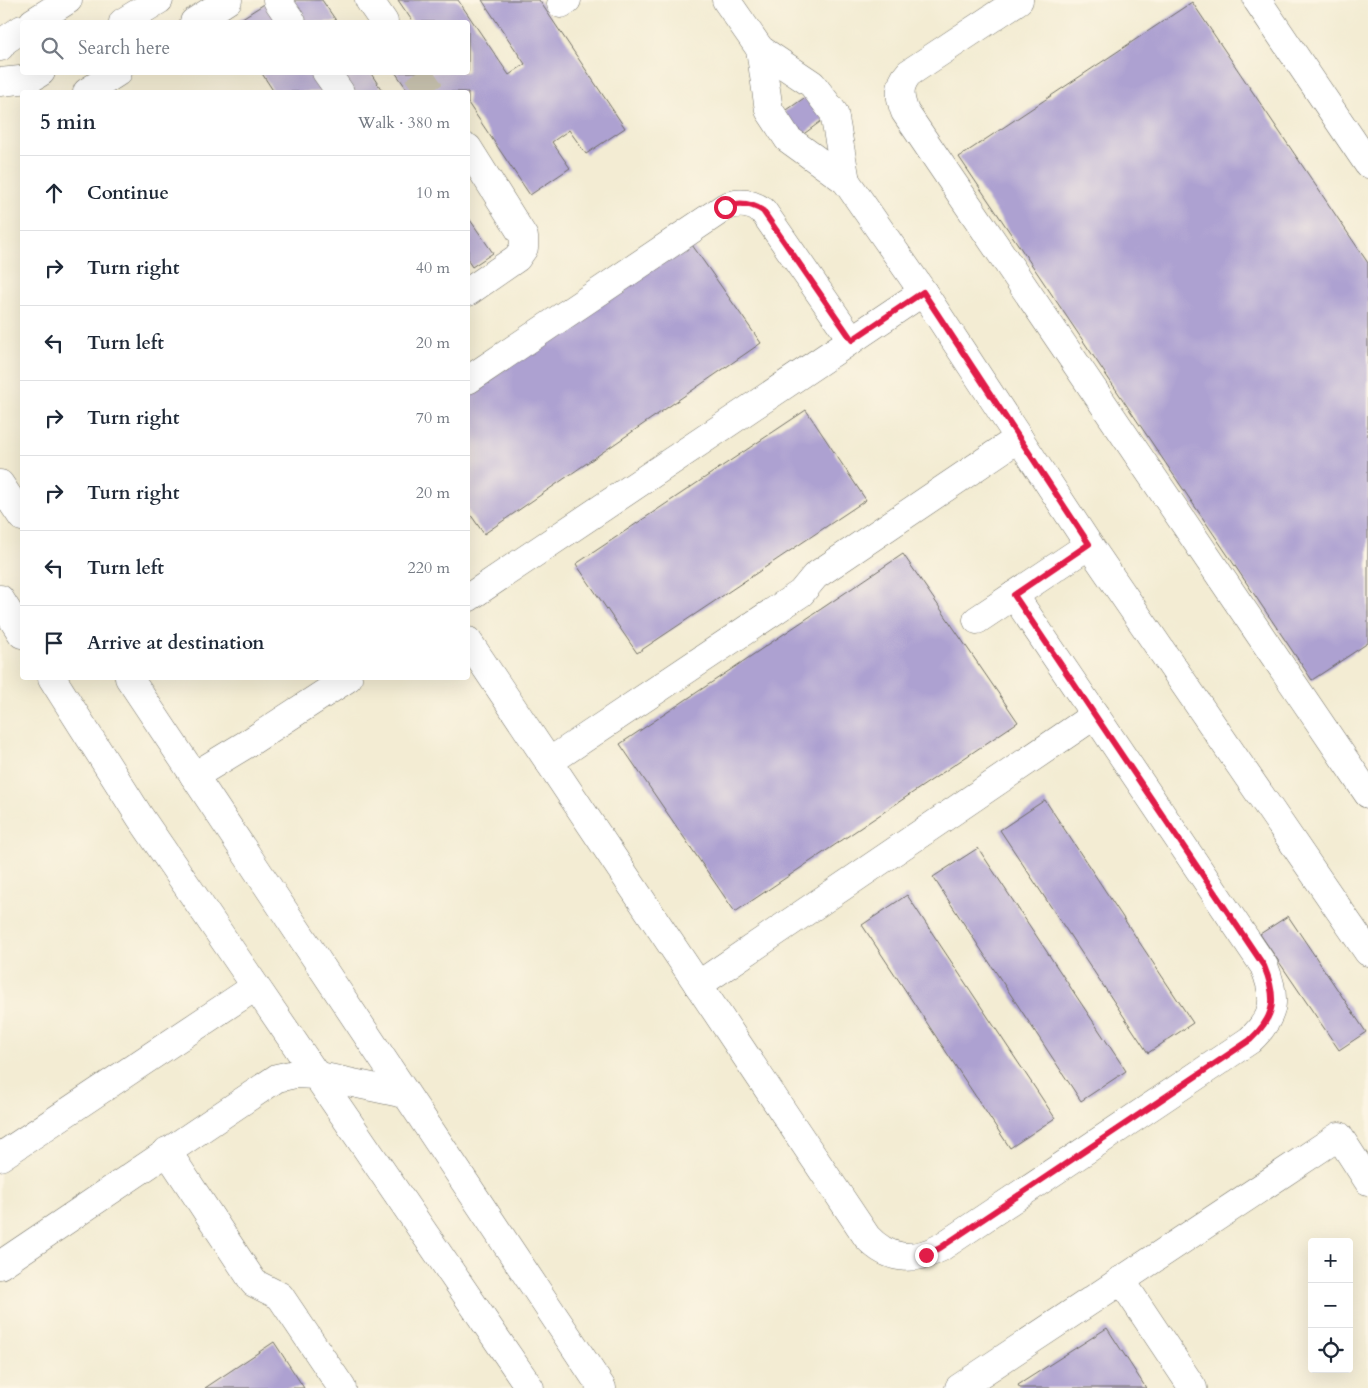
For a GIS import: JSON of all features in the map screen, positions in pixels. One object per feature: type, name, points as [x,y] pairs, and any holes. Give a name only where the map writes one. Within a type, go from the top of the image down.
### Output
[{"type":"street","points":[[36,20],[68,0]]},
{"type":"street","points":[[126,20],[159,0]]},
{"type":"street","points":[[197,20],[228,0]]},
{"type":"street","points":[[277,0],[291,20]]},
{"type":"street","points":[[369,0],[383,20]]},
{"type":"street","points":[[726,0],[760,49],[812,84],[834,113],[846,181]]},
{"type":"street","points":[[1020,0],[902,80],[900,90],[903,106],[1368,794]]},
{"type":"street","points":[[1257,0],[1368,164]]},
{"type":"street","points":[[0,46],[20,30]]},
{"type":"street","points":[[760,49],[769,110],[788,139],[846,181],[923,292],[1089,544],[1368,952]]},
{"type":"street","points":[[0,82],[30,79],[36,75]]},
{"type":"street","points":[[90,90],[113,75]]},
{"type":"street","points":[[328,75],[339,90]]},
{"type":"street","points":[[470,151],[524,236],[524,248],[517,258],[470,286]]},
{"type":"street","points":[[470,379],[717,212],[734,203],[755,206],[763,211],[852,340]]},
{"type":"street","points":[[470,597],[923,292]]},
{"type":"street","points":[[549,762],[802,593],[815,576],[1019,438]]},
{"type":"street","points":[[0,484],[20,514]]},
{"type":"street","points":[[0,510],[20,526]]},
{"type":"street","points":[[976,620],[1089,544]]},
{"type":"street","points":[[470,644],[867,1237],[877,1248],[893,1255],[910,1257],[926,1255],[940,1248],[1250,1040],[1262,1029],[1270,1016],[1272,999],[1270,981],[1264,966],[1014,595]]},
{"type":"street","points":[[53,680],[140,817],[530,1388]]},
{"type":"street","points":[[130,680],[602,1388]]},
{"type":"street","points":[[194,776],[274,727],[345,680]]},
{"type":"street","points":[[698,984],[1095,715]]},
{"type":"street","points":[[0,1156],[255,987]]},
{"type":"street","points":[[0,1265],[277,1078],[295,1074],[315,1074],[405,1094]]},
{"type":"street","points":[[959,1388],[1339,1136],[1368,1181]]},
{"type":"street","points":[[167,1151],[254,1283],[280,1296],[342,1388]]},
{"type":"street","points":[[1121,1280],[1193,1388]]},
{"type":"building","points":[[290,0],[322,0],[336,20],[304,20]]},
{"type":"building","points":[[398,0],[458,0],[509,75],[525,64],[482,0],[539,0],[625,128],[586,154],[569,130],[552,142],[570,168],[530,195],[470,106],[470,90],[408,90],[397,75],[470,75],[470,20],[412,20]]},
{"type":"building","points":[[269,1],[283,20],[239,20]]},
{"type":"building","points":[[1192,2],[1368,263],[1368,643],[1312,680],[959,157]]},
{"type":"building","points":[[263,75],[319,75],[330,90],[273,90]]},
{"type":"building","points":[[340,75],[372,75],[382,90],[351,90]]},
{"type":"building","points":[[807,96],[824,119],[801,136],[784,112]]},
{"type":"building","points":[[470,220],[493,253],[472,267],[470,264]]},
{"type":"building","points":[[690,242],[761,343],[484,534],[470,514],[470,393]]},
{"type":"building","points":[[806,410],[866,500],[637,653],[576,564]]},
{"type":"building","points":[[903,554],[1018,722],[735,912],[620,744]]},
{"type":"building","points":[[1045,800],[1193,1023],[1148,1053],[1000,830]]},
{"type":"building","points":[[978,848],[1126,1071],[1081,1101],[933,877]]},
{"type":"building","points":[[907,895],[1055,1118],[1010,1148],[862,925]]},
{"type":"building","points":[[1288,916],[1366,1032],[1339,1050],[1260,934]]},
{"type":"building","points":[[1107,1328],[1146,1388],[1020,1388],[1018,1385]]},
{"type":"building","points":[[274,1342],[304,1388],[205,1388]]},
{"type":"tunnel","points":[[419,75],[430,90]]},
{"type":"route","points":[[725,207],[734,203],[744,203],[755,206],[763,211],[852,340],[923,292],[1089,544],[1014,595],[1264,966],[1270,981],[1272,999],[1270,1016],[1262,1029],[1250,1040],[940,1248],[926,1255]]}]
